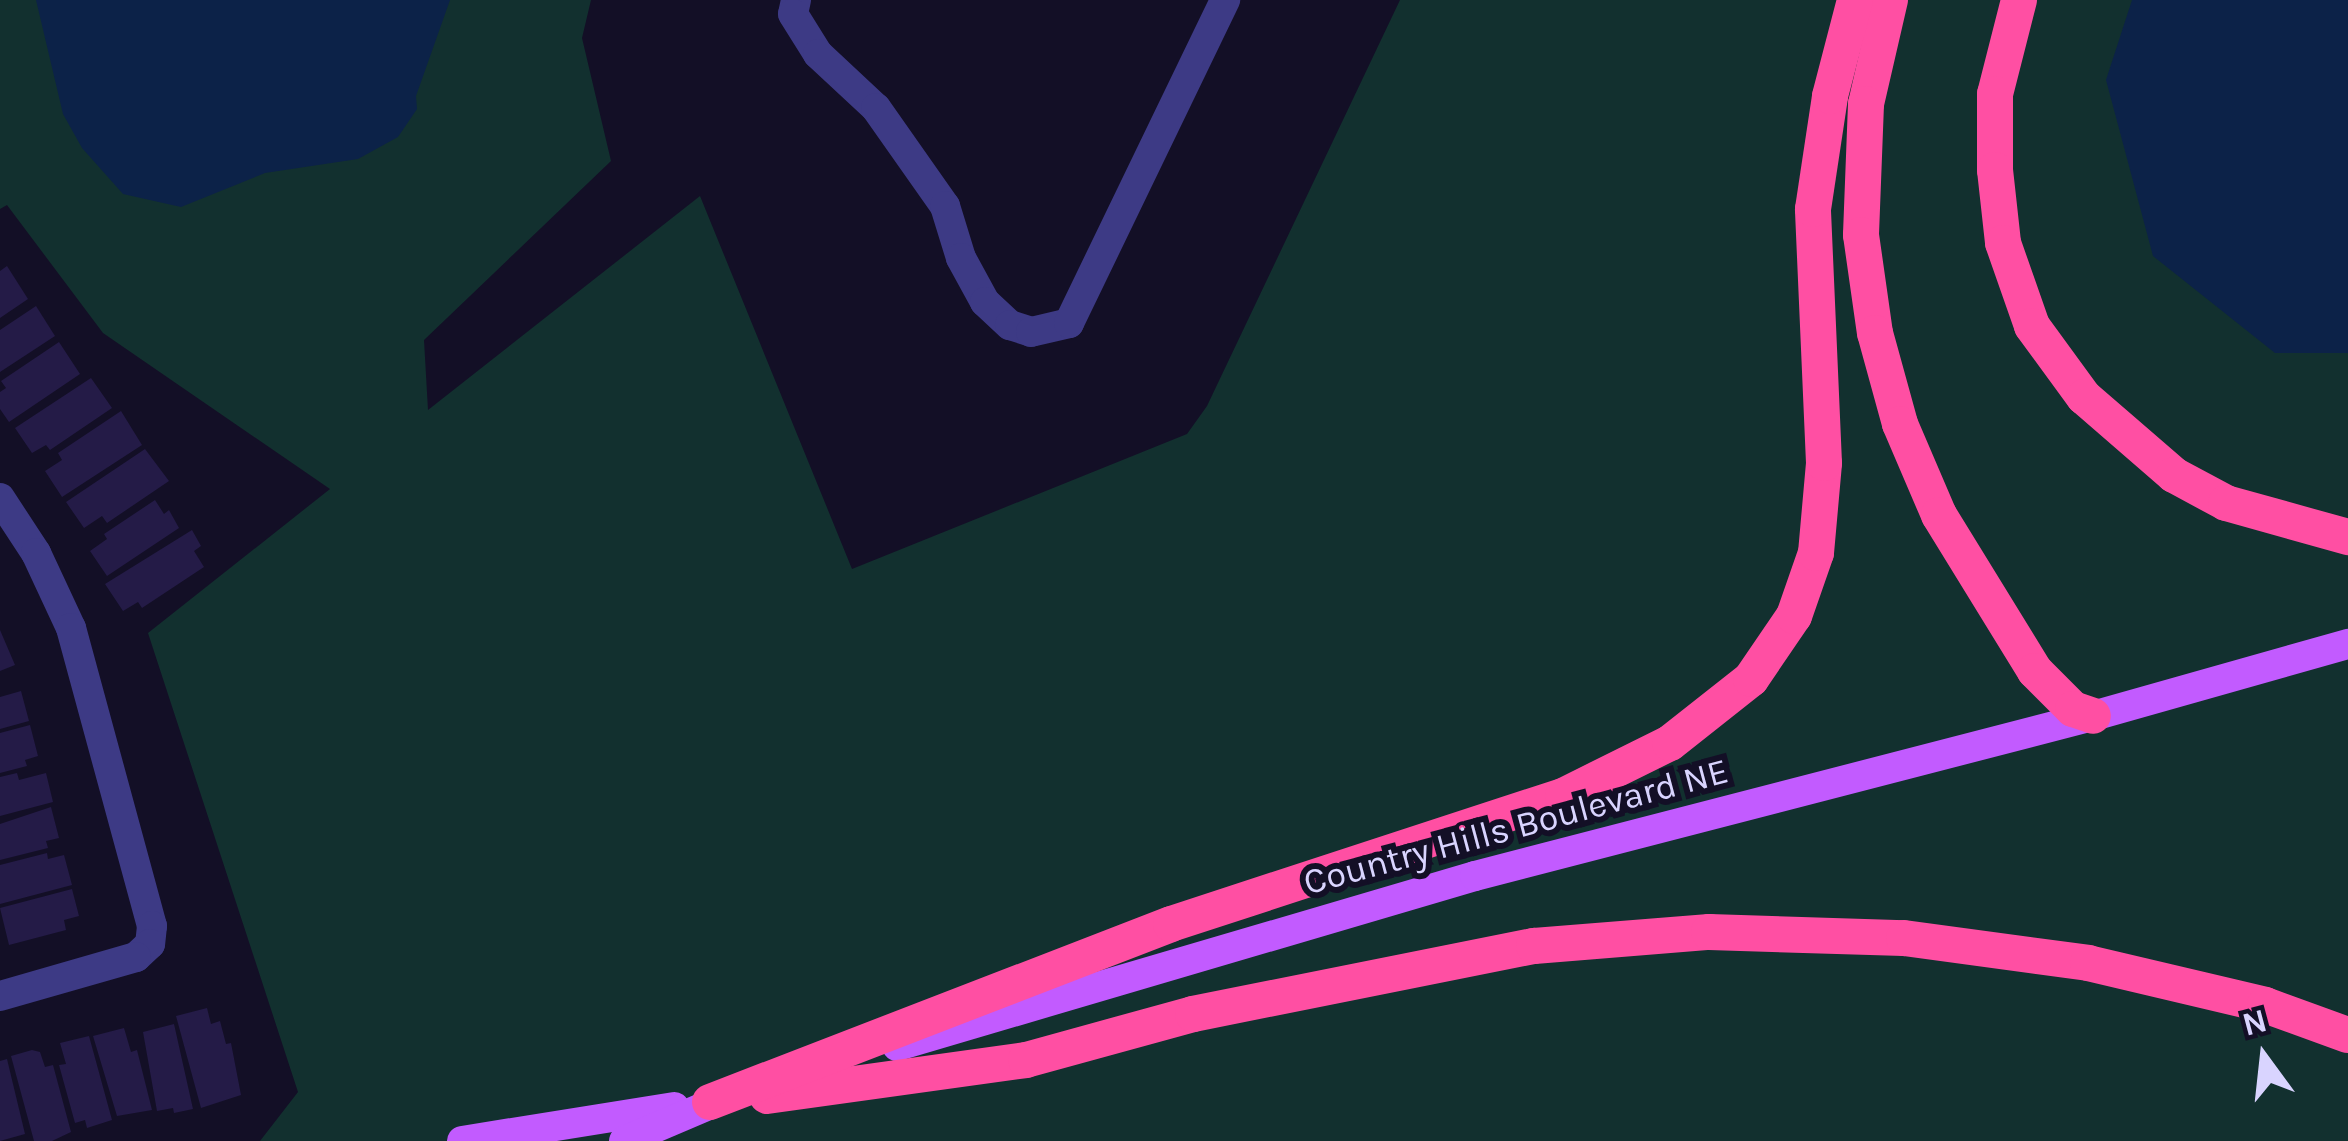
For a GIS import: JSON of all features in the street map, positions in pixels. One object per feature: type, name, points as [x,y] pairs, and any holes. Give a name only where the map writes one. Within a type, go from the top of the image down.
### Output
[{"type":"highway","points":[[710,1102],[1171,924],[1563,796],[1670,743],[1751,679],[1794,616],[1816,553],[1823,463],[1813,209],[1830,96],[1855,0]]},
{"type":"highway","points":[[1890,0],[1866,104],[1861,235],[1875,333],[1900,424],[1939,515],[2035,671],[2074,709],[2093,716]]},
{"type":"highway","points":[[2019,0],[1995,94],[1995,170],[2003,243],[2032,326],[2084,397],[2174,475],[2226,503],[2348,537]]},
{"type":"highway","points":[[710,1102],[1026,1060],[1193,1014],[1534,946],[1709,932],[1904,938],[2088,963],[2265,1005],[2348,1035]]},
{"type":"main road","name":"Country Hills Boulevard NE","points":[[462,1141],[710,1102],[1453,882],[2093,716],[2348,644]]},
{"type":"main road","name":"Country Hills Boulevard NE","points":[[624,1141],[710,1102]]},
{"type":"street","points":[[796,0],[793,14],[818,54],[876,108],[945,206],[962,258],[985,302],[1010,325],[1031,332],[1069,323],[1225,0]]},
{"type":"street","points":[[0,498],[35,553],[71,628],[152,926],[150,944],[136,956],[0,996]]},
{"type":"green space","points":[[0,0],[591,0],[582,38],[611,161],[424,340],[428,410],[700,196],[852,569],[1187,434],[1207,406],[1400,0],[2348,0],[2348,1141],[260,1141],[298,1092],[148,633],[330,489],[103,333],[7,205],[0,209]]},
{"type":"water","points":[[36,0],[450,0],[416,96],[417,109],[398,137],[358,159],[265,173],[181,207],[123,194],[82,148],[63,114]]},
{"type":"water","points":[[2132,0],[2348,0],[2348,353],[2275,353],[2153,256],[2106,80]]},
{"type":"building","points":[[7,266],[28,299],[0,318],[0,271]]},
{"type":"building","points":[[36,306],[55,336],[0,372],[0,330]]},
{"type":"building","points":[[59,342],[80,374],[9,422],[0,409],[0,392],[6,388],[1,381]]},
{"type":"building","points":[[91,378],[112,408],[50,450],[46,445],[32,453],[15,428]]},
{"type":"building","points":[[121,411],[142,445],[62,497],[45,471],[62,460],[58,453]]},
{"type":"building","points":[[145,449],[169,481],[107,523],[102,516],[84,528],[66,502]]},
{"type":"building","points":[[155,500],[164,514],[169,510],[179,528],[107,576],[90,551],[107,539],[104,534]]},
{"type":"building","points":[[192,530],[201,546],[194,551],[204,567],[142,608],[138,602],[123,611],[105,584]]},
{"type":"building","points":[[0,630],[15,665],[0,671]]},
{"type":"building","points":[[21,691],[29,721],[0,729],[0,697]]},
{"type":"building","points":[[30,725],[38,756],[25,760],[27,766],[0,773],[0,733]]},
{"type":"building","points":[[17,773],[19,780],[46,773],[53,802],[0,816],[0,777]]},
{"type":"building","points":[[51,807],[59,838],[46,841],[48,848],[0,860],[0,824]]},
{"type":"building","points":[[47,853],[48,859],[64,855],[72,885],[0,904],[0,865]]},
{"type":"building","points":[[72,889],[79,916],[64,920],[66,930],[9,945],[0,908]]},
{"type":"building","points":[[207,1008],[211,1024],[220,1021],[226,1044],[231,1043],[241,1095],[201,1108],[176,1016]]},
{"type":"building","points":[[174,1024],[193,1109],[174,1113],[173,1108],[157,1111],[143,1032]]},
{"type":"building","points":[[124,1028],[131,1052],[137,1050],[152,1110],[117,1116],[93,1036]]},
{"type":"building","points":[[89,1036],[112,1120],[87,1128],[85,1120],[75,1123],[59,1065],[66,1064],[60,1043]]},
{"type":"building","points":[[40,1052],[45,1067],[53,1065],[71,1132],[52,1141],[34,1141],[11,1056]]},
{"type":"building","points":[[7,1059],[25,1134],[0,1141],[0,1061]]}]
